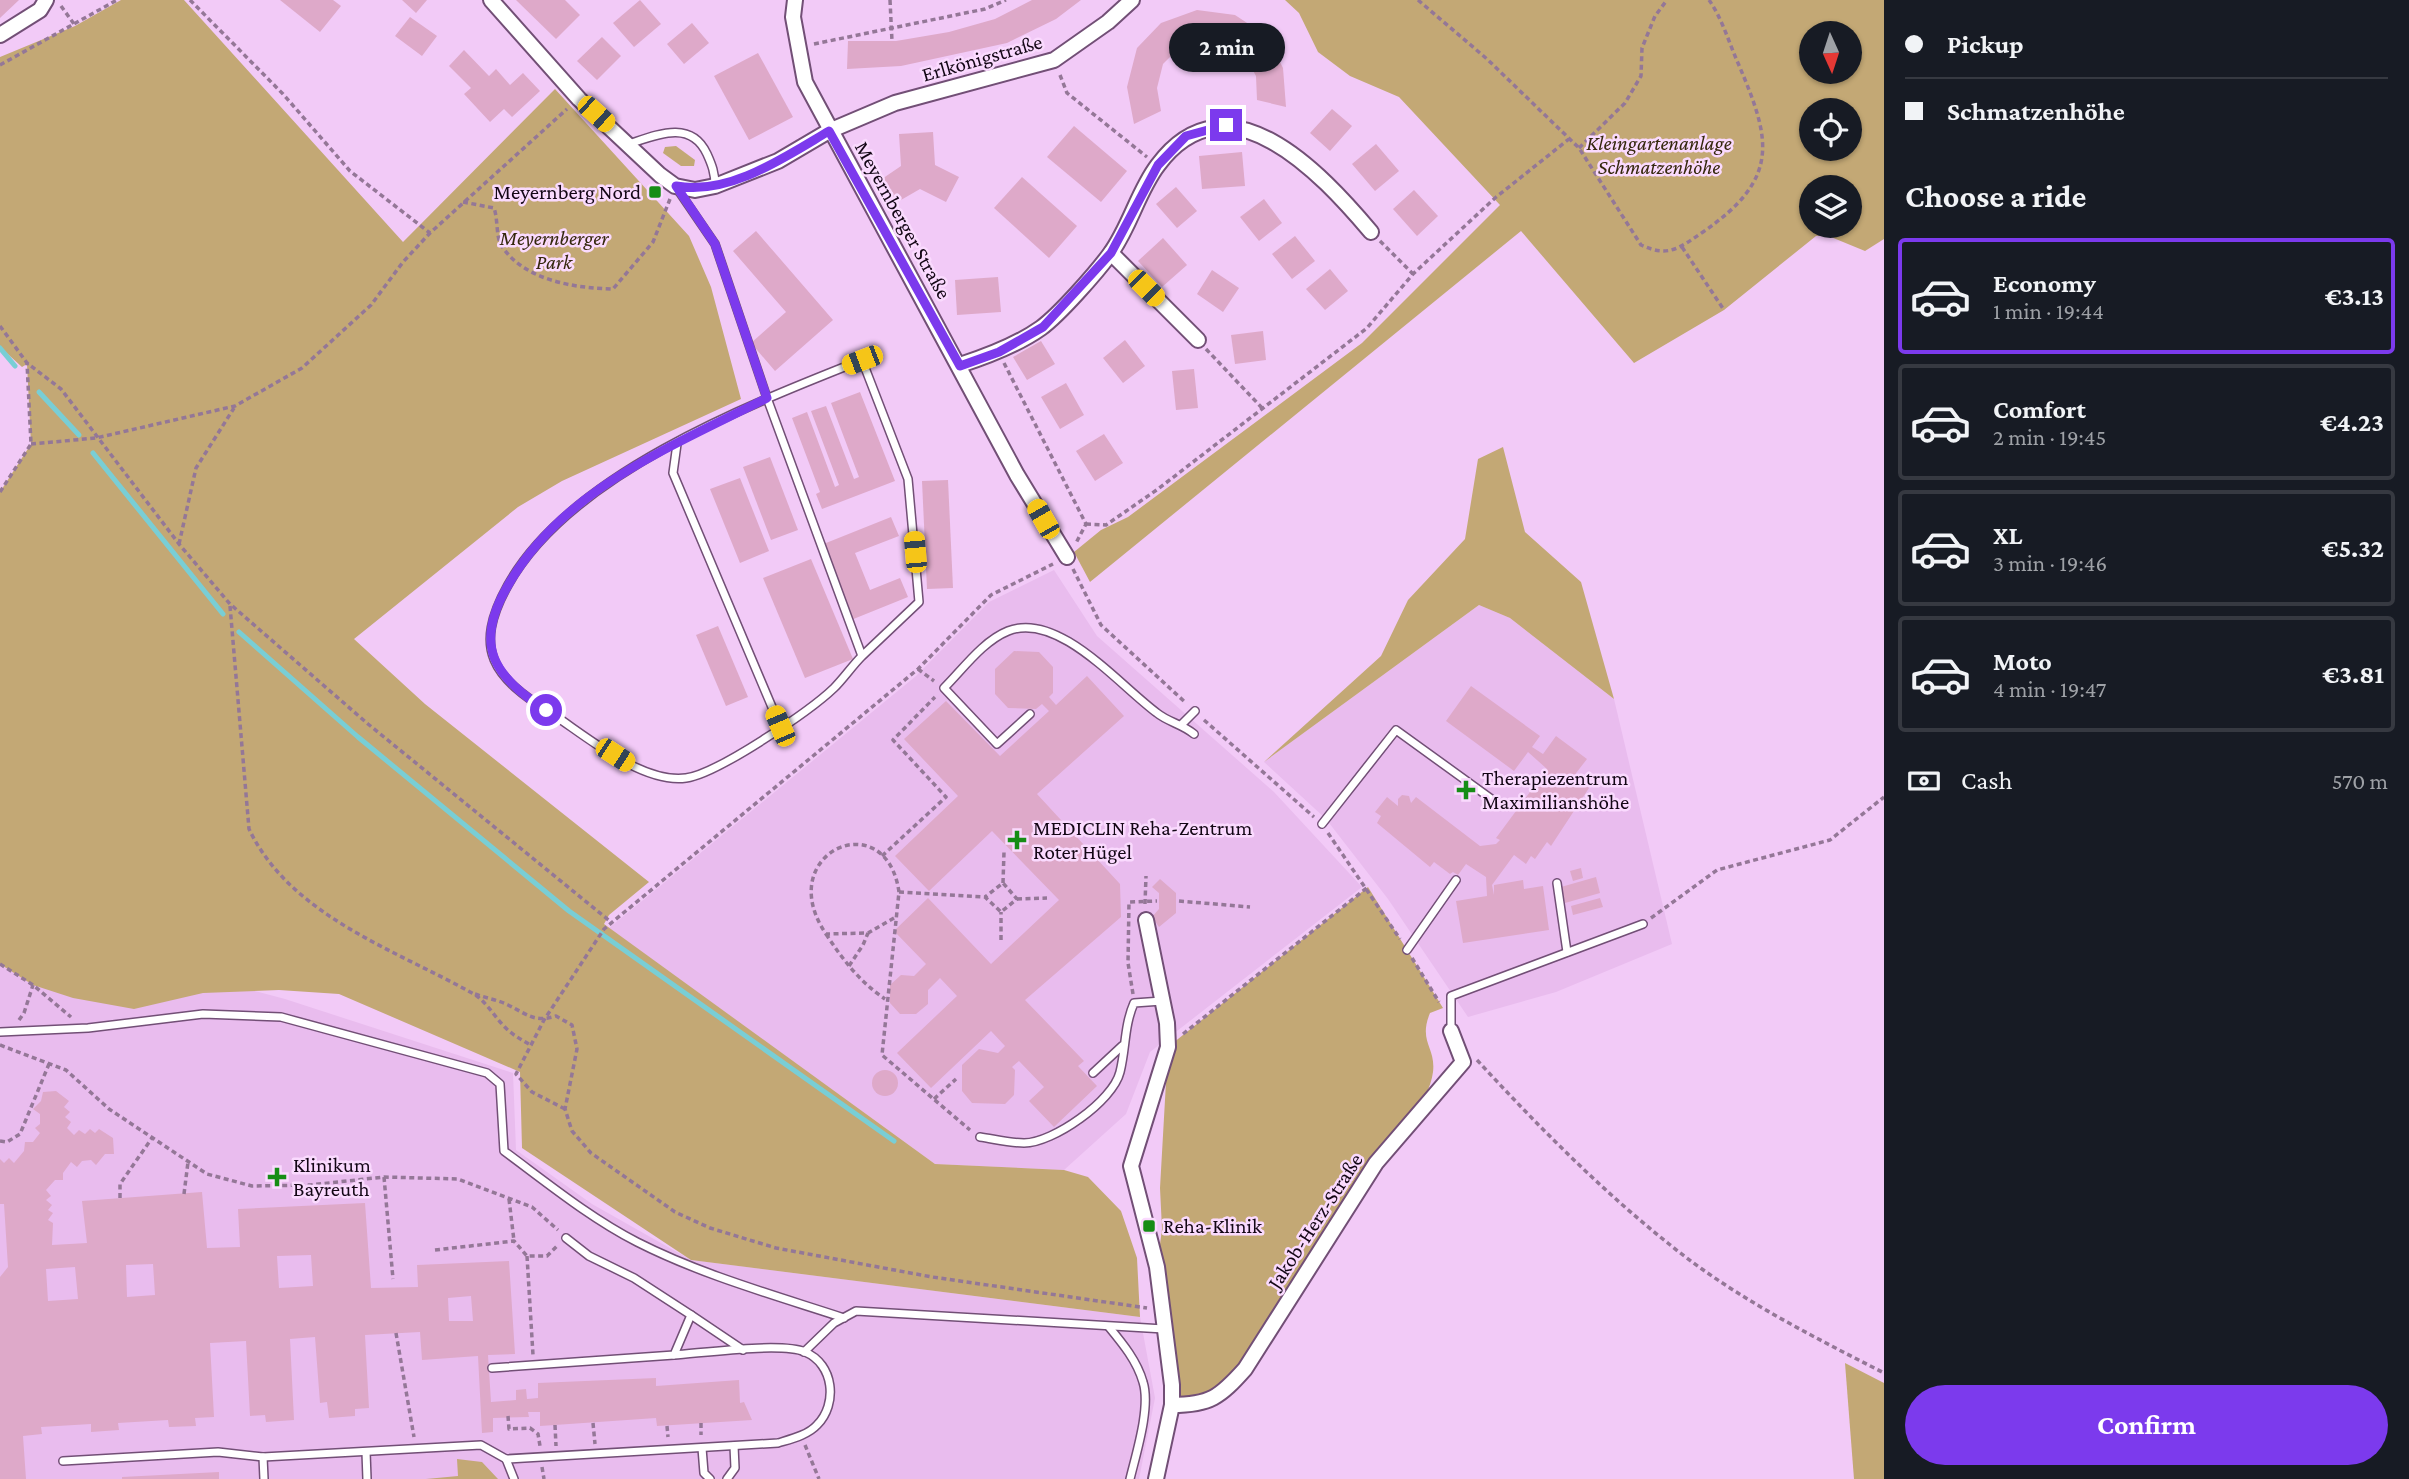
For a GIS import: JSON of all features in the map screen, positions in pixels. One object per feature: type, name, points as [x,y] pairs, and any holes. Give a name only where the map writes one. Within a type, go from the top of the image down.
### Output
[{"type":"street","points":[[0,35],[40,10],[46,0]]},
{"type":"street","points":[[491,0],[579,99],[676,186]]},
{"type":"street","points":[[795,0],[793,17],[806,82],[829,131]]},
{"type":"street","name":"Erlkönigstraße","points":[[829,131],[895,103],[1054,60],[1108,22],[1132,0]]},
{"type":"street","points":[[960,366],[999,352],[1043,327],[1111,253],[1158,165],[1186,136],[1215,127],[1244,128],[1268,139],[1289,153],[1342,198],[1371,232]]},
{"type":"street","name":"Meyernberger Straße","points":[[676,186],[695,190],[715,186],[778,161],[829,131],[960,366],[1017,475],[1067,558]]},
{"type":"street","points":[[1111,253],[1198,340]]},
{"type":"street","points":[[1146,920],[1163,1001],[1168,1046],[1131,1166],[1157,1267],[1165,1329],[1171,1405],[1156,1479]]},
{"type":"street","name":"Jakob-Herz-Straße","points":[[1171,1405],[1197,1405],[1223,1395],[1245,1369],[1376,1163],[1463,1062],[1451,1031]]},
{"type":"lane","points":[[629,144],[669,131],[682,131],[703,145],[715,172],[715,186]]},
{"type":"lane","points":[[676,186],[715,244],[767,398],[862,656]]},
{"type":"lane","points":[[862,360],[908,479],[919,601],[862,656],[833,689],[725,764],[682,779],[639,770],[522,695],[497,665],[489,632],[494,610],[519,566],[573,507],[625,471],[767,398],[862,360]]},
{"type":"lane","points":[[677,444],[673,473],[780,726]]},
{"type":"lane","points":[[1030,714],[998,744],[944,688],[991,640],[1026,626],[1047,628],[1070,642],[1160,715],[1182,724],[1194,734]]},
{"type":"lane","points":[[1182,724],[1195,711]]},
{"type":"lane","points":[[1322,824],[1396,730],[1497,803]]},
{"type":"lane","points":[[1407,950],[1456,880]]},
{"type":"lane","points":[[1557,883],[1567,952]]},
{"type":"lane","points":[[1451,1031],[1451,996],[1643,924]]},
{"type":"lane","points":[[980,1137],[1025,1143],[1057,1135],[1102,1100],[1120,1073],[1126,1021],[1134,1003],[1163,1001]]},
{"type":"lane","points":[[4,1032],[82,1028],[203,1014],[281,1017],[487,1073],[500,1084],[504,1151],[563,1194],[636,1241],[718,1276],[844,1318]]},
{"type":"lane","points":[[1093,1073],[1122,1046]]},
{"type":"lane","points":[[566,1238],[589,1256],[634,1278],[744,1351]]},
{"type":"lane","points":[[804,1352],[834,1323],[856,1311],[1165,1329]]},
{"type":"lane","points":[[674,1355],[691,1315]]},
{"type":"lane","points":[[1109,1327],[1132,1356],[1144,1384],[1142,1426],[1130,1479]]},
{"type":"lane","points":[[63,1461],[218,1452],[263,1457],[481,1445],[506,1459],[778,1443],[816,1426],[829,1410],[832,1394],[823,1370],[804,1352],[781,1348],[492,1368]]},
{"type":"lane","points":[[727,1479],[735,1468],[734,1446]]},
{"type":"lane","points":[[702,1448],[704,1473],[710,1479]]},
{"type":"lane","points":[[366,1452],[367,1479]]},
{"type":"lane","points":[[263,1457],[264,1479]]},
{"type":"lane","points":[[506,1459],[514,1479]]},
{"type":"path","points":[[57,0],[74,24]]},
{"type":"path","points":[[0,65],[117,0]]},
{"type":"path","points":[[190,0],[283,94],[351,171],[430,233]]},
{"type":"path","points":[[890,0],[892,41]]},
{"type":"path","points":[[798,47],[985,9],[1006,0]]},
{"type":"path","points":[[1418,0],[1487,59],[1579,149],[1640,245],[1655,252],[1682,247],[1717,223],[1757,178],[1764,147],[1760,115],[1709,0]]},
{"type":"path","points":[[1579,149],[1625,103],[1640,76],[1642,48],[1655,16],[1667,0]]},
{"type":"path","points":[[1054,60],[1068,93],[1158,165]]},
{"type":"path","points":[[31,444],[96,438],[235,406],[302,368],[372,305],[403,262],[430,233],[579,99]]},
{"type":"path","points":[[1086,524],[1106,525],[1264,410],[1367,328],[1413,274],[1494,198],[1569,139]]},
{"type":"path","points":[[463,202],[494,208],[500,243],[517,262],[552,281],[585,288],[613,289],[653,242],[676,186]]},
{"type":"path","points":[[1371,232],[1413,274]]},
{"type":"path","points":[[1682,247],[1724,310]]},
{"type":"path","points":[[0,326],[27,363],[61,389],[179,544],[230,604],[368,724],[611,922]]},
{"type":"path","points":[[1198,340],[1264,410]]},
{"type":"path","points":[[999,352],[1086,524]]},
{"type":"path","points":[[0,492],[31,444],[27,363]]},
{"type":"path","points":[[179,544],[196,468],[235,406]]},
{"type":"path","points":[[565,1110],[532,1091],[516,1074],[544,1020],[604,929],[918,669],[991,595],[1067,558],[1086,524]]},
{"type":"path","points":[[1067,558],[1101,625],[1322,824],[1368,887],[1443,1008],[1451,1031],[1513,1100],[1671,1246],[1782,1319],[1884,1373]]},
{"type":"path","points":[[230,604],[248,829],[260,852],[279,876],[312,905],[475,994],[509,1005],[526,1018],[544,1020],[556,1016],[572,1025],[577,1049],[565,1110],[572,1131],[592,1153],[652,1198],[710,1228],[776,1248],[919,1275],[1163,1311]]},
{"type":"path","points":[[882,856],[946,797],[893,740],[944,688],[918,669]]},
{"type":"path","points":[[1643,924],[1717,870],[1830,840],[1884,797]]},
{"type":"path","points":[[886,1000],[867,986],[849,966],[818,922],[812,880],[817,865],[835,847],[847,844],[863,845],[882,856],[896,872],[899,892],[894,918],[882,1055],[963,1126],[980,1137]]},
{"type":"path","points":[[1004,852],[1003,883],[1017,899]]},
{"type":"path","points":[[1146,876],[1146,920]]},
{"type":"path","points":[[985,897],[1003,883]]},
{"type":"path","points":[[1168,1046],[1368,887]]},
{"type":"path","points":[[899,892],[985,897],[1001,912],[1001,940]]},
{"type":"path","points":[[1001,912],[1017,899],[1047,898]]},
{"type":"path","points":[[1179,901],[1250,907]]},
{"type":"path","points":[[827,934],[868,933],[894,918]]},
{"type":"path","points":[[849,966],[868,933]]},
{"type":"path","points":[[0,964],[33,985],[82,1028]]},
{"type":"path","points":[[4,1032],[24,1013],[33,985]]},
{"type":"path","points":[[475,994],[509,1031],[532,1046]]},
{"type":"path","points":[[0,1046],[66,1070],[109,1109],[207,1174],[252,1186],[310,1185],[384,1177],[458,1179],[532,1207],[566,1238],[547,1256],[527,1256]]},
{"type":"path","points":[[0,1141],[6,1142],[20,1133],[49,1064]]},
{"type":"path","points":[[934,1099],[956,1079]]},
{"type":"path","points":[[120,1198],[120,1184],[152,1138]]},
{"type":"path","points":[[184,1194],[188,1162]]},
{"type":"path","points":[[384,1177],[393,1279]]},
{"type":"path","points":[[509,1199],[514,1241],[527,1256],[534,1364]]},
{"type":"path","points":[[435,1250],[514,1241]]},
{"type":"path","points":[[396,1333],[416,1449]]},
{"type":"path","points":[[509,1416],[509,1429],[530,1428],[538,1434],[544,1479]]},
{"type":"path","points":[[593,1423],[595,1453]]},
{"type":"path","points":[[555,1425],[557,1455]]},
{"type":"path","points":[[800,1435],[819,1479]]},
{"type":"shaded area","name":"MEDICLIN Reha-Zentrum Roter Hügel","points":[[1054,570],[1097,636],[1274,792],[1362,887],[1150,1052],[1126,1114],[1064,1170],[935,1164],[609,928],[916,676],[989,602]]},
{"type":"shaded area","name":"Therapiezentrum Maximilianshöhe","points":[[1479,605],[1510,618],[1614,699],[1672,944],[1556,992],[1468,1017],[1388,899],[1326,819],[1264,762]]},
{"type":"shaded area","name":"Klinikum Bayreuth","points":[[0,924],[285,999],[513,1073],[516,1150],[592,1204],[691,1260],[1140,1317],[1155,1398],[1139,1479],[0,1479]]},
{"type":"green space","name":"Meyernberger Park","points":[[121,0],[184,0],[403,242],[555,89],[689,236],[711,287],[741,399],[562,481],[518,507],[354,639],[425,704],[649,882],[609,915],[604,924],[935,1164],[1064,1170],[1088,1177],[1121,1211],[1137,1258],[1140,1317],[691,1260],[522,1148],[520,1072],[339,994],[279,990],[203,993],[134,1009],[73,998],[33,985],[0,964],[0,492],[31,444],[27,364],[22,367],[0,347],[0,57],[75,26]]},
{"type":"green space","name":"Kleingartenanlage Schmatzenhöhe","points":[[1285,0],[1884,0],[1884,239],[1865,251],[1833,238],[1862,238],[1862,175],[1799,175],[1799,238],[1814,238],[1724,310],[1634,363],[1521,231],[1090,582],[1074,552],[1101,530],[1128,517],[1362,343],[1500,205],[1399,97],[1350,76],[1318,52],[1299,13]]},
{"type":"green space","points":[[676,146],[695,160],[694,166],[681,166],[663,153],[665,147]]},
{"type":"green space","points":[[1503,447],[1525,532],[1581,582],[1614,699],[1510,618],[1479,605],[1264,762],[1381,656],[1408,600],[1465,539],[1478,459]]},
{"type":"green space","points":[[1368,887],[1443,1008],[1430,1013],[1427,1023],[1426,1038],[1433,1063],[1428,1090],[1414,1118],[1222,1395],[1172,1405],[1157,1267],[1162,1229],[1160,1188],[1168,1047]]},
{"type":"green space","points":[[1845,1363],[1884,1383],[1884,1479],[1854,1479]]},
{"type":"green space","points":[[457,1459],[482,1462],[498,1479],[426,1479],[458,1476]]},
{"type":"building","points":[[0,0],[19,0],[0,18]]},
{"type":"building","points":[[280,0],[333,0],[341,6],[320,32]]},
{"type":"building","points":[[402,0],[427,0],[416,13]]},
{"type":"building","points":[[516,0],[565,0],[580,15],[556,39]]},
{"type":"building","points":[[640,0],[661,24],[634,47],[613,23]]},
{"type":"building","points":[[1032,0],[1081,0],[1056,19],[1007,43],[901,66],[847,69],[848,41],[896,41],[949,32],[995,19]]},
{"type":"building","points":[[1197,10],[1235,15],[1267,36],[1283,68],[1286,107],[1257,100],[1256,76],[1244,54],[1224,41],[1198,38],[1179,48],[1163,64],[1157,88],[1161,111],[1134,124],[1127,87],[1137,48],[1161,23]]},
{"type":"building","points":[[410,17],[437,36],[422,56],[395,36]]},
{"type":"building","points":[[692,23],[709,43],[684,64],[667,44]]},
{"type":"building","points":[[602,37],[621,56],[597,80],[577,61]]},
{"type":"building","points":[[464,50],[489,76],[496,69],[510,85],[523,73],[540,91],[512,117],[504,109],[490,122],[464,94],[471,88],[449,66]]},
{"type":"building","points":[[758,53],[793,117],[749,140],[714,76]]},
{"type":"building","points":[[1332,109],[1352,126],[1330,151],[1310,133]]},
{"type":"building","points":[[1074,126],[1127,171],[1101,202],[1047,157]]},
{"type":"building","points":[[933,132],[935,165],[959,177],[946,202],[920,189],[894,204],[879,181],[901,166],[899,134]]},
{"type":"building","points":[[1376,144],[1399,171],[1375,191],[1352,164]]},
{"type":"building","points":[[1242,152],[1245,186],[1202,189],[1199,156]]},
{"type":"building","points":[[1022,177],[1077,226],[1049,258],[994,208]]},
{"type":"building","points":[[1176,187],[1197,211],[1177,228],[1156,204]]},
{"type":"building","points":[[1414,190],[1438,216],[1417,236],[1393,209]]},
{"type":"building","points":[[1264,199],[1282,223],[1259,241],[1240,217]]},
{"type":"building","points":[[756,231],[833,320],[775,371],[751,343],[786,312],[733,251]]},
{"type":"building","points":[[1295,236],[1315,261],[1292,279],[1272,254]]},
{"type":"building","points":[[1163,238],[1187,265],[1162,287],[1138,261]]},
{"type":"building","points":[[1330,269],[1348,291],[1325,310],[1306,289]]},
{"type":"building","points":[[1212,270],[1239,288],[1223,312],[1197,294]]},
{"type":"building","points":[[998,277],[1001,312],[957,315],[955,280]]},
{"type":"building","points":[[1263,331],[1266,360],[1235,364],[1231,335]]},
{"type":"building","points":[[1125,340],[1145,366],[1123,383],[1103,358]]},
{"type":"building","points":[[1041,341],[1055,364],[1027,380],[1013,357]]},
{"type":"building","points":[[1194,369],[1198,408],[1176,410],[1172,371]]},
{"type":"building","points":[[1066,383],[1084,415],[1060,429],[1041,397]]},
{"type":"building","points":[[860,392],[895,481],[822,509],[816,494],[820,492],[792,418],[807,412],[835,487],[839,485],[811,411],[826,406],[854,479],[859,477],[831,403]]},
{"type":"building","points":[[1104,434],[1123,463],[1095,481],[1076,451]]},
{"type":"building","points":[[770,457],[798,530],[771,540],[743,467]]},
{"type":"building","points":[[740,478],[769,551],[740,563],[710,489]]},
{"type":"building","points":[[948,480],[953,588],[927,589],[922,481]]},
{"type":"building","points":[[891,517],[899,536],[855,553],[870,590],[900,578],[908,597],[851,620],[821,545]]},
{"type":"building","points":[[811,559],[853,659],[805,678],[763,578]]},
{"type":"building","points":[[718,626],[748,697],[726,706],[696,635]]},
{"type":"building","points":[[1014,651],[1039,652],[1053,667],[1053,693],[1049,697],[1056,705],[1087,676],[1124,716],[1037,794],[1120,884],[1121,917],[1025,1000],[1084,1061],[1078,1066],[1097,1086],[1054,1127],[1029,1101],[1044,1087],[1019,1061],[1012,1067],[1015,1070],[1014,1095],[1005,1104],[972,1103],[962,1091],[962,1065],[979,1049],[998,1053],[1005,1046],[991,1031],[931,1088],[897,1053],[957,996],[940,978],[928,990],[928,1004],[916,1014],[900,1014],[890,1003],[890,985],[901,975],[914,976],[926,964],[894,931],[928,898],[991,964],[1059,900],[992,831],[929,891],[895,856],[958,796],[904,739],[946,701],[1000,756],[1049,711],[1042,704],[1036,709],[1008,708],[995,694],[995,669]]},
{"type":"building","points":[[1471,686],[1540,736],[1532,747],[1543,754],[1556,736],[1587,759],[1573,777],[1589,788],[1551,846],[1547,842],[1535,859],[1531,856],[1526,864],[1514,855],[1492,885],[1494,895],[1494,885],[1523,880],[1524,889],[1543,886],[1549,930],[1463,943],[1456,901],[1487,896],[1486,877],[1466,864],[1458,875],[1453,872],[1450,874],[1434,862],[1430,867],[1377,823],[1381,816],[1375,812],[1387,797],[1398,806],[1398,799],[1402,795],[1409,796],[1411,803],[1416,797],[1480,846],[1496,844],[1500,840],[1496,838],[1547,769],[1528,752],[1514,771],[1446,721]]},
{"type":"building","points":[[1581,868],[1583,878],[1573,881],[1570,871]]},
{"type":"building","points":[[1596,877],[1600,893],[1565,903],[1561,887]]},
{"type":"building","points":[[1160,879],[1176,893],[1176,913],[1159,927],[1152,917],[1159,909],[1159,893],[1152,887]]},
{"type":"building","points":[[1600,898],[1603,907],[1573,915],[1571,906]]},
{"type":"building","points":[[885,1070],[894,1074],[898,1083],[894,1092],[885,1096],[876,1092],[872,1083],[876,1074]]},
{"type":"building","points":[[56,1091],[69,1101],[64,1107],[70,1112],[65,1117],[71,1122],[67,1128],[74,1135],[79,1130],[85,1134],[90,1129],[95,1133],[99,1129],[113,1138],[114,1154],[105,1154],[96,1165],[91,1160],[82,1161],[77,1167],[71,1162],[63,1173],[63,1180],[55,1180],[46,1190],[51,1196],[46,1200],[52,1205],[48,1210],[53,1213],[48,1220],[53,1223],[52,1245],[87,1243],[82,1201],[202,1192],[207,1248],[240,1247],[238,1209],[365,1203],[371,1288],[418,1287],[417,1265],[509,1261],[515,1354],[488,1355],[491,1402],[516,1400],[516,1390],[526,1389],[527,1399],[538,1398],[538,1383],[656,1378],[656,1386],[739,1380],[740,1403],[744,1402],[752,1420],[657,1426],[656,1418],[540,1426],[540,1412],[528,1412],[529,1417],[493,1418],[493,1432],[482,1433],[478,1356],[422,1360],[420,1332],[365,1335],[369,1408],[355,1409],[355,1416],[329,1418],[327,1402],[320,1403],[315,1337],[290,1339],[294,1420],[266,1422],[265,1415],[250,1416],[246,1341],[210,1343],[214,1417],[195,1418],[196,1426],[169,1427],[168,1420],[118,1423],[119,1430],[91,1432],[91,1424],[41,1427],[42,1434],[23,1436],[26,1479],[0,1479],[0,1277],[8,1267],[4,1204],[0,1204],[0,1159],[4,1163],[9,1158],[14,1163],[24,1151],[25,1142],[33,1142],[40,1133],[35,1128],[40,1124],[40,1114],[33,1109],[41,1101],[43,1092]],"holes":[[[311,1255],[313,1286],[279,1288],[277,1256]],[[153,1264],[155,1295],[127,1297],[126,1265]],[[75,1267],[78,1299],[48,1301],[46,1269]],[[471,1296],[473,1321],[449,1321],[448,1298]]]},
{"type":"building","points":[[219,1472],[219,1479],[122,1479],[122,1477]]},
{"type":"waterway","points":[[0,348],[15,366]]},
{"type":"waterway","points":[[39,392],[79,435]]},
{"type":"waterway","points":[[93,453],[223,614]]},
{"type":"waterway","points":[[239,632],[358,737],[569,911],[894,1141]]},
{"type":"place","name":"Meyernberg Nord","points":[[655,192]]},
{"type":"place","name":"Therapiezentrum Maximilianshöhe","points":[[1466,790]]},
{"type":"place","name":"MEDICLIN Reha-Zentrum Roter Hügel","points":[[1017,840]]},
{"type":"place","name":"Klinikum Bayreuth","points":[[277,1177]]},
{"type":"place","name":"Reha-Klinik","points":[[1149,1226]]},
{"type":"route","points":[[546,710],[522,695],[508,682],[490,648],[489,632],[494,610],[519,566],[573,507],[625,471],[767,398],[715,244],[676,186],[695,190],[715,186],[778,161],[829,131],[960,366],[999,352],[1043,327],[1111,253],[1158,165],[1186,136],[1226,125]]}]
